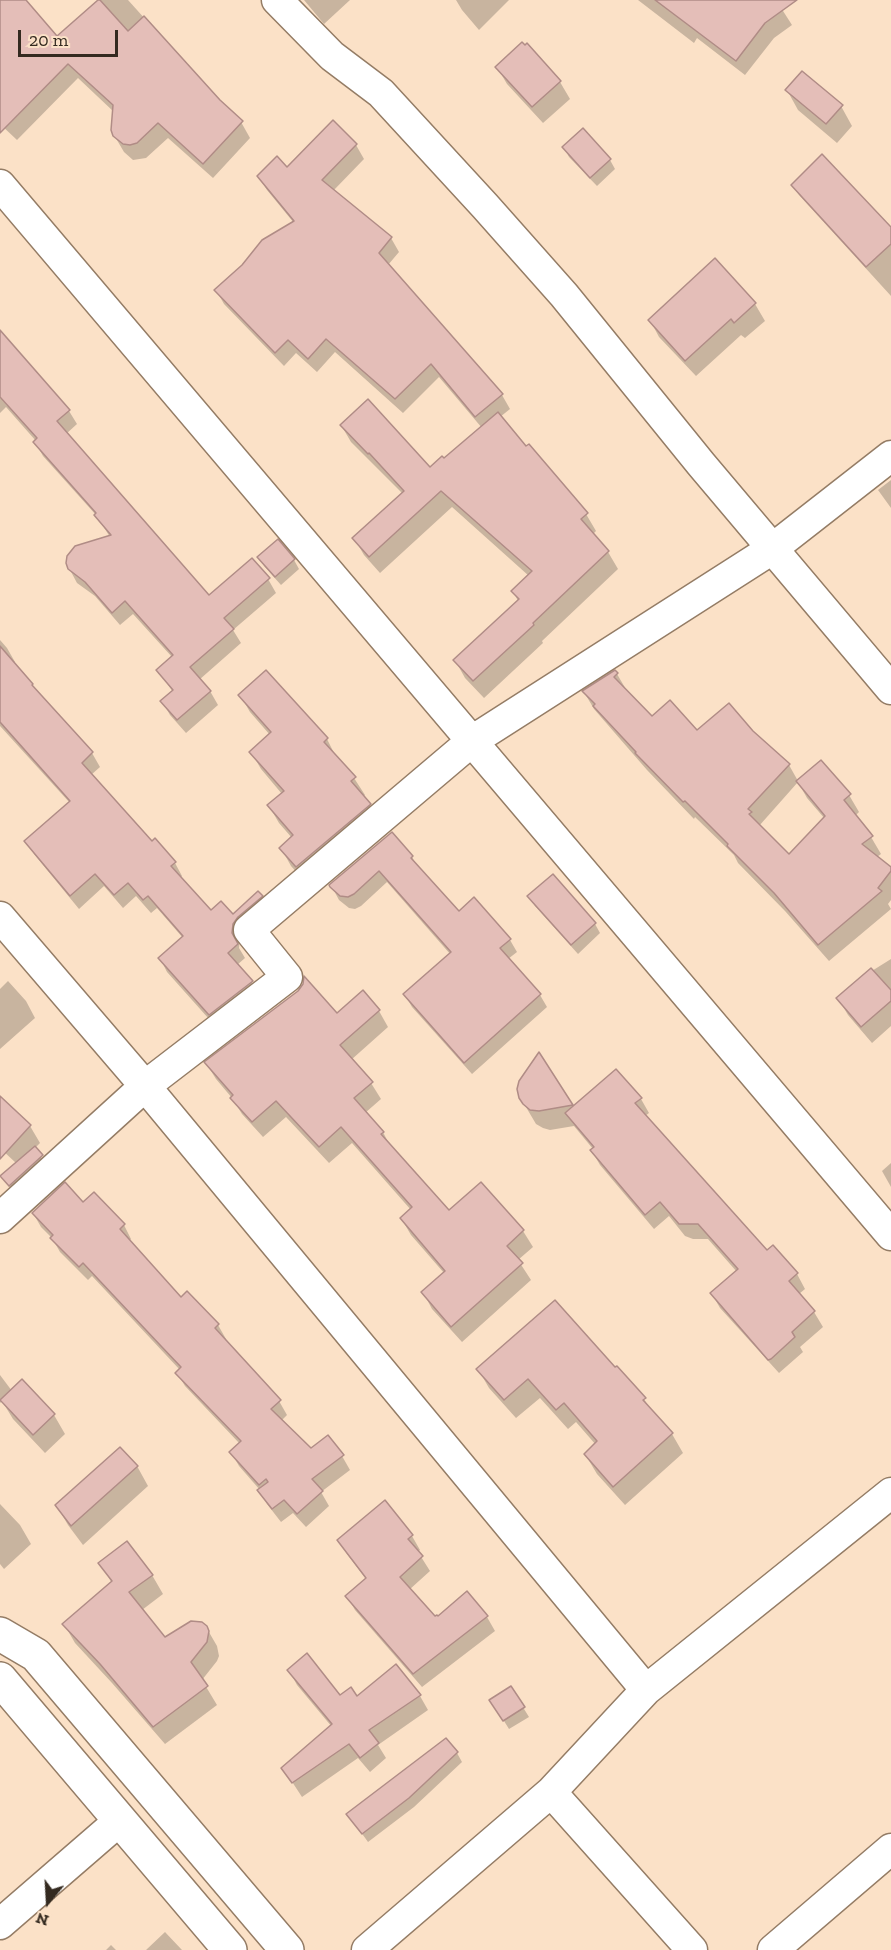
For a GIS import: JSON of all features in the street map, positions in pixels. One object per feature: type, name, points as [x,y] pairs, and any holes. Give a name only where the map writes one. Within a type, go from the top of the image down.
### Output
[{"type":"street","points":[[277,0],[332,56],[381,93],[486,206],[564,295],[772,549],[891,688]]},
{"type":"street","points":[[0,185],[891,1235]]},
{"type":"street","points":[[0,1218],[145,1086],[287,977],[249,930],[472,741],[772,549],[891,456]]},
{"type":"street","points":[[0,917],[145,1086],[646,1690]]},
{"type":"street","points":[[368,1950],[551,1792],[646,1690],[891,1493]]},
{"type":"street","points":[[0,1634],[36,1655],[287,1950]]},
{"type":"street","points":[[0,1679],[230,1950]]},
{"type":"street","points":[[551,1792],[692,1950]]},
{"type":"street","points":[[0,1924],[119,1821]]},
{"type":"street","points":[[773,1950],[891,1850]]},
{"type":"building","points":[[0,0],[26,0],[57,36],[98,0],[128,31],[144,16],[220,100],[243,121],[203,164],[158,123],[137,143],[123,144],[113,136],[111,130],[113,105],[68,64],[0,133]]},
{"type":"building","points":[[655,0],[797,0],[765,23],[736,61]]},
{"type":"building","points":[[522,42],[525,45],[527,43],[561,81],[532,107],[495,67]]},
{"type":"building","points":[[802,71],[843,105],[826,124],[785,90]]},
{"type":"building","points":[[333,120],[357,144],[322,180],[392,237],[379,253],[503,394],[475,417],[431,364],[395,399],[326,339],[308,359],[288,340],[275,353],[214,290],[242,265],[262,240],[294,221],[257,176],[277,156],[287,167]]},
{"type":"building","points":[[583,128],[611,159],[590,178],[562,147]]},
{"type":"building","points":[[822,154],[891,227],[891,244],[866,267],[791,185]]},
{"type":"building","points":[[715,258],[756,303],[734,323],[731,319],[685,361],[648,320]]},
{"type":"building","points":[[0,330],[70,410],[57,421],[209,595],[252,558],[270,578],[224,618],[234,629],[190,667],[211,691],[177,720],[160,701],[173,690],[156,670],[173,655],[125,601],[112,613],[85,582],[68,569],[67,556],[75,546],[111,535],[94,515],[96,513],[33,442],[37,438],[0,397]]},
{"type":"building","points":[[368,399],[430,467],[442,456],[444,458],[498,412],[526,446],[529,444],[588,513],[581,519],[609,551],[473,681],[453,660],[519,599],[511,591],[532,571],[441,491],[369,557],[352,538],[404,491],[340,425]]},
{"type":"building","points":[[278,539],[295,559],[275,577],[257,557]]},
{"type":"building","points":[[0,646],[93,752],[82,763],[152,841],[155,838],[176,862],[171,866],[211,910],[221,901],[233,914],[258,891],[263,896],[233,924],[232,933],[238,944],[228,953],[253,981],[209,1015],[158,958],[183,936],[148,896],[143,900],[128,883],[114,895],[95,874],[70,896],[24,841],[70,801],[0,722]]},
{"type":"building","points":[[266,670],[328,738],[324,742],[356,777],[351,781],[371,804],[296,867],[279,848],[293,835],[267,805],[284,791],[249,752],[271,732],[238,695]]},
{"type":"building","points":[[615,670],[618,673],[614,677],[652,716],[670,700],[697,730],[729,703],[753,731],[790,764],[748,809],[752,812],[749,814],[789,854],[825,816],[796,781],[821,760],[851,794],[844,800],[873,836],[862,844],[891,867],[891,871],[878,888],[882,891],[818,945],[774,893],[727,846],[728,844],[635,753],[582,691]]},
{"type":"building","points":[[392,832],[413,856],[411,858],[459,911],[474,897],[511,939],[500,948],[541,994],[464,1063],[403,994],[451,952],[379,871],[348,897],[340,896],[329,885]]},
{"type":"building","points":[[553,874],[596,923],[571,945],[527,896]]},
{"type":"building","points":[[871,968],[891,990],[891,1001],[861,1027],[836,998]]},
{"type":"building","points":[[304,976],[337,1013],[363,990],[380,1010],[340,1045],[373,1082],[354,1098],[384,1132],[381,1134],[449,1210],[481,1182],[524,1230],[507,1246],[523,1263],[451,1327],[421,1292],[445,1271],[400,1218],[412,1207],[341,1127],[319,1147],[276,1101],[252,1122],[230,1098],[233,1095],[204,1062],[298,991],[303,984]]},
{"type":"building","points":[[539,1052],[573,1105],[539,1111],[530,1110],[519,1098],[517,1089],[519,1081]]},
{"type":"building","points":[[616,1069],[642,1098],[635,1103],[767,1250],[773,1245],[798,1273],[789,1281],[815,1311],[792,1332],[795,1337],[771,1359],[768,1360],[710,1293],[738,1269],[698,1224],[679,1224],[660,1202],[645,1215],[590,1150],[594,1147],[565,1113]]},
{"type":"building","points":[[0,1096],[31,1125],[0,1159]]},
{"type":"building","points":[[35,1146],[43,1155],[9,1186],[0,1176]]},
{"type":"building","points":[[65,1182],[83,1202],[94,1192],[125,1224],[120,1229],[181,1297],[187,1291],[219,1324],[215,1328],[281,1400],[271,1409],[311,1448],[328,1435],[344,1455],[312,1479],[323,1491],[297,1514],[284,1500],[272,1509],[257,1490],[268,1482],[266,1479],[259,1485],[229,1452],[241,1441],[175,1373],[181,1367],[83,1263],[79,1267],[50,1238],[53,1235],[32,1213]]},
{"type":"building","points":[[555,1300],[646,1398],[643,1400],[673,1433],[613,1487],[584,1454],[597,1441],[564,1403],[556,1410],[528,1379],[504,1400],[476,1369]]},
{"type":"building","points":[[22,1379],[55,1414],[33,1435],[0,1400]]},
{"type":"building","points":[[120,1447],[138,1466],[71,1526],[55,1505]]},
{"type":"building","points":[[385,1500],[413,1535],[408,1539],[423,1556],[400,1577],[435,1616],[438,1616],[467,1591],[488,1616],[413,1674],[345,1596],[366,1578],[337,1540]]},
{"type":"building","points":[[127,1541],[153,1575],[129,1592],[165,1637],[191,1621],[202,1622],[209,1631],[207,1642],[191,1662],[208,1686],[153,1727],[100,1664],[62,1624],[112,1581],[98,1563]]},
{"type":"building","points":[[307,1653],[340,1695],[351,1687],[357,1696],[396,1664],[421,1695],[369,1730],[379,1743],[360,1758],[349,1744],[292,1783],[281,1768],[332,1724],[287,1670]]},
{"type":"building","points":[[511,1686],[525,1707],[503,1721],[489,1700]]},
{"type":"building","points":[[446,1738],[458,1752],[409,1798],[362,1834],[346,1814]]}]
